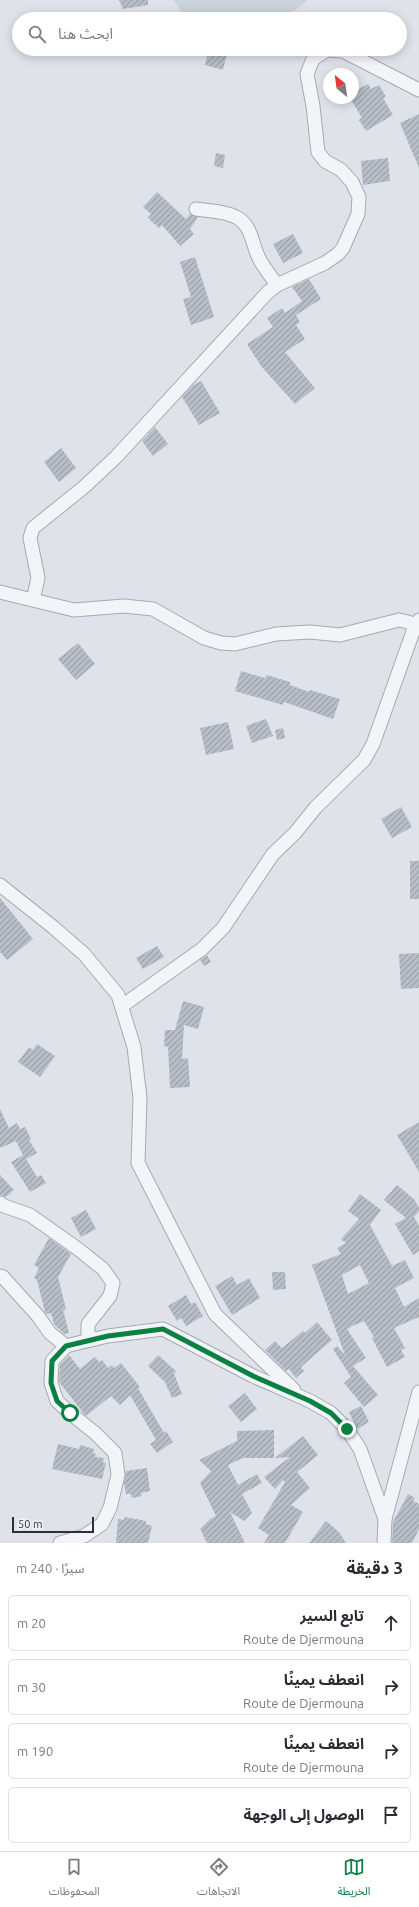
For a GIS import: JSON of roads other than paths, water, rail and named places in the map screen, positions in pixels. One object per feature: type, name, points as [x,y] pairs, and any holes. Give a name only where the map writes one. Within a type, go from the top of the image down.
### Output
[{"type":"street","points":[[33,600],[37,590],[38,578],[30,538],[32,528],[78,492],[105,468],[260,299],[277,285],[326,263],[343,248],[358,214],[359,197],[352,182],[341,170],[325,161],[318,152],[313,106],[307,74],[313,59],[318,56]]},
{"type":"street","points":[[352,56],[419,90]]},
{"type":"street","points":[[196,209],[228,214],[237,217],[244,223],[250,232],[261,262],[277,285]]},
{"type":"street","points":[[0,592],[74,610],[124,606],[152,609],[204,638],[221,643],[235,644],[276,634],[310,632],[340,636],[398,620],[417,623],[373,744],[364,760],[316,807],[295,833],[273,854],[223,928],[202,949],[122,1006]]},
{"type":"street","points":[[0,885],[84,954],[118,995],[134,1047],[140,1098],[138,1163],[215,1314],[300,1396]]},
{"type":"street","points":[[0,1203],[4,1206],[30,1215],[103,1269],[113,1283],[110,1296],[88,1324],[88,1340],[145,1330],[163,1329],[253,1376],[300,1396],[331,1413],[347,1429],[360,1449],[385,1519]]},
{"type":"street","points":[[0,1276],[3,1277],[38,1316],[50,1333],[66,1346]]},
{"type":"street","points":[[60,1543],[84,1536],[102,1524],[110,1508],[118,1475],[115,1453],[95,1433],[57,1401],[51,1383],[52,1361],[66,1346],[95,1339]]},
{"type":"street","points":[[384,1543],[385,1519],[419,1392]]}]
